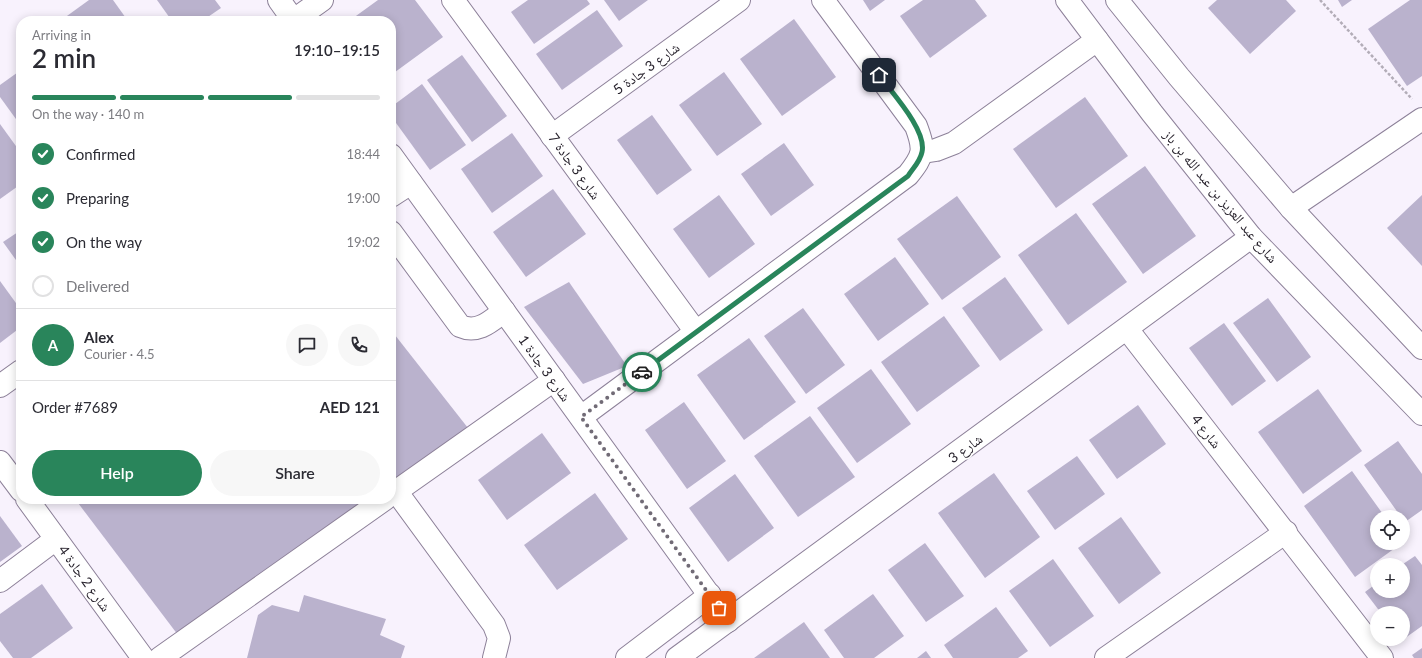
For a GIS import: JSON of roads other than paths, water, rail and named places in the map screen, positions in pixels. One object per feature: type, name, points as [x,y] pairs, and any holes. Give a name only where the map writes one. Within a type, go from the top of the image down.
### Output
[{"type":"street","points":[[279,0],[290,16]]},
{"type":"street","points":[[301,16],[322,0]]},
{"type":"street","name":"شارع 3 جادة 7","points":[[453,0],[696,332]]},
{"type":"street","name":"شارع 3 جادة 5","points":[[552,136],[739,0]]},
{"type":"street","points":[[581,417],[908,176],[919,161],[922,152],[922,143],[916,126],[824,0]]},
{"type":"street","name":"شارع عبد العزيز بن عبد الله بن باز","points":[[1067,0],[1152,113],[1251,237],[1413,398],[1422,414]]},
{"type":"street","points":[[1117,1],[1290,208],[1422,348]]},
{"type":"street","points":[[922,152],[936,150],[954,143],[1097,40]]},
{"type":"street","points":[[1290,208],[1419,111]]},
{"type":"street","name":"شارع 3 جادة 1","points":[[396,162],[728,621]]},
{"type":"street","points":[[396,193],[411,183]]},
{"type":"street","name":"شارع 3","points":[[677,658],[1251,237]]},
{"type":"street","points":[[396,239],[460,326],[466,329],[479,328],[504,311]]},
{"type":"street","name":"شارع 4","points":[[1127,329],[1286,532],[1382,658]]},
{"type":"street","points":[[0,386],[16,375]]},
{"type":"street","points":[[396,491],[554,380]]},
{"type":"street","points":[[0,462],[16,483]]},
{"type":"street","points":[[396,502],[494,625],[499,638],[494,658]]},
{"type":"street","name":"شارع 2 جادة 4","points":[[31,504],[143,658]]},
{"type":"street","points":[[160,658],[377,504]]},
{"type":"street","points":[[1106,658],[1286,532]]},
{"type":"street","points":[[0,580],[56,539]]},
{"type":"street","points":[[627,658],[710,596]]}]
